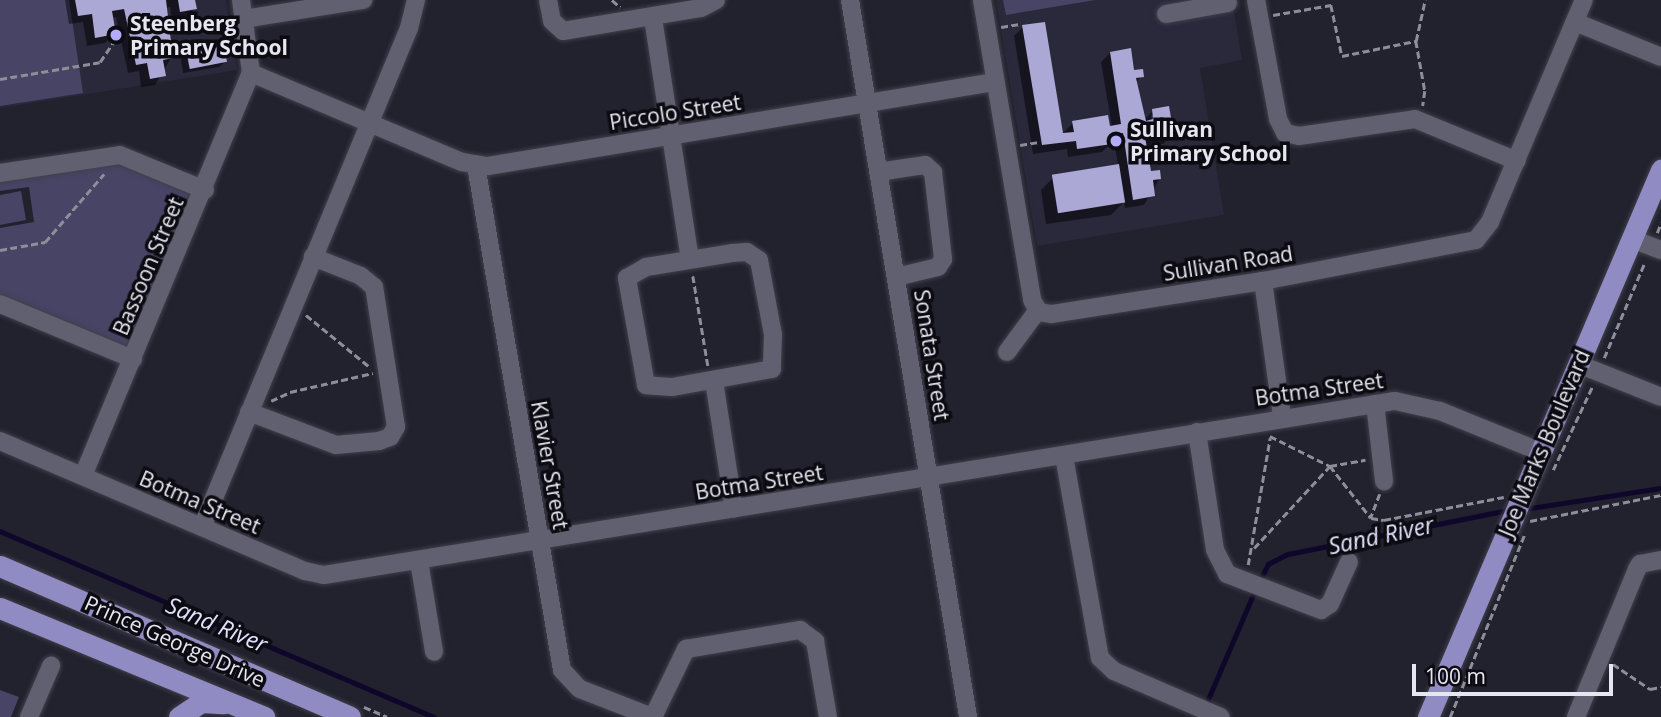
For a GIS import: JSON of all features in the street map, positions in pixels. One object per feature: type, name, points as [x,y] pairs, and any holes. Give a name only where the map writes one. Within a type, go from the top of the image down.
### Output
[{"type":"main road","name":"Joe Marks Boulevard","points":[[1428,717],[1521,526],[1516,496],[1541,452],[1661,170]]},
{"type":"main road","name":"Prince George Drive","points":[[0,566],[350,717]]},
{"type":"main road","name":"Prince George Drive","points":[[0,608],[263,716]]},
{"type":"main road","points":[[179,717],[194,705],[208,701],[263,716]]},
{"type":"street","name":"Bassoon Street","points":[[83,476],[205,190],[251,73],[241,0]]},
{"type":"street","points":[[244,19],[363,0]]},
{"type":"street","points":[[202,527],[370,121],[416,0]]},
{"type":"street","points":[[548,0],[552,20],[563,31],[653,18],[701,8],[716,0]]},
{"type":"street","name":"Sonata Street","points":[[850,0],[968,717]]},
{"type":"street","points":[[982,0],[1032,300],[1038,310],[1007,352]]},
{"type":"street","name":"Sullivan Road","points":[[1038,310],[1052,314],[1263,281],[1476,240],[1486,230],[1584,0]]},
{"type":"street","points":[[1166,14],[1228,3]]},
{"type":"street","points":[[1258,8],[1278,120],[1285,133],[1299,136],[1421,120],[1517,160]]},
{"type":"street","points":[[653,18],[690,259]]},
{"type":"street","points":[[1575,22],[1661,57]]},
{"type":"street","points":[[251,73],[476,165]]},
{"type":"street","name":"Piccolo Street","points":[[476,165],[995,82]]},
{"type":"street","points":[[0,173],[120,155],[205,190]]},
{"type":"street","name":"Klavier Street","points":[[476,165],[565,677],[580,689],[652,717],[686,649],[794,629],[805,630],[815,641],[828,717]]},
{"type":"street","points":[[878,172],[925,165],[933,172],[943,259],[938,267],[896,276]]},
{"type":"street","points":[[1632,239],[1655,251]]},
{"type":"street","points":[[747,252],[760,266],[775,365],[769,372],[657,389],[646,385],[641,376],[627,278],[635,270],[690,259],[747,252]]},
{"type":"street","points":[[249,412],[336,445],[379,441],[390,437],[396,427],[374,287],[362,276],[313,257]]},
{"type":"street","points":[[1263,281],[1282,416]]},
{"type":"street","points":[[0,304],[133,359]]},
{"type":"street","points":[[1578,364],[1661,397]]},
{"type":"street","points":[[714,381],[734,508]]},
{"type":"street","name":"Botma Street","points":[[0,441],[315,574],[340,575],[734,508],[1064,456],[1282,416],[1375,404],[1417,403],[1541,452]]},
{"type":"street","points":[[1375,404],[1384,481]]},
{"type":"street","points":[[1198,432],[1217,558],[1227,574],[1315,610],[1326,609],[1349,562]]},
{"type":"street","points":[[1064,456],[1100,658],[1114,671],[1213,713]]},
{"type":"street","points":[[1576,717],[1637,569],[1640,564],[1661,560]]},
{"type":"street","points":[[419,561],[434,652]]},
{"type":"street","points":[[29,717],[51,666]]},
{"type":"street","points":[[179,717],[189,684]]},
{"type":"path","points":[[1330,0],[1342,56],[1416,41]]},
{"type":"path","points":[[1421,120],[1425,91],[1416,41],[1425,0]]},
{"type":"path","points":[[1258,8],[1331,5]]},
{"type":"path","points":[[1002,27],[1021,24]]},
{"type":"path","points":[[0,79],[100,62],[118,35]]},
{"type":"path","points":[[1021,145],[1040,142]]},
{"type":"path","points":[[0,250],[45,242],[120,155]]},
{"type":"path","points":[[1601,365],[1655,251]]},
{"type":"path","points":[[690,259],[709,376],[714,381]]},
{"type":"path","points":[[249,412],[290,392],[376,373],[308,316],[291,310]]},
{"type":"path","points":[[1546,480],[1561,458],[1595,378]]},
{"type":"path","points":[[1255,586],[1254,548],[1270,436],[1282,416]]},
{"type":"path","points":[[1270,436],[1331,466],[1371,518],[1384,520],[1516,496]]},
{"type":"path","points":[[1254,548],[1331,466],[1382,457]]},
{"type":"path","points":[[1371,518],[1384,481]]},
{"type":"path","points":[[1450,717],[1521,526],[1661,495]]},
{"type":"path","points":[[1601,656],[1650,689],[1661,687]]},
{"type":"shaded area","name":"Steenberg Primary School","points":[[0,0],[226,0],[237,70],[0,108]]},
{"type":"shaded area","points":[[0,0],[69,0],[83,93],[0,106]]},
{"type":"shaded area","name":"Sullivan Primary School","points":[[996,0],[1232,0],[1242,60],[1200,68],[1224,215],[1037,246]]},
{"type":"shaded area","points":[[1003,0],[1095,0],[1006,15]]},
{"type":"shaded area","points":[[112,161],[186,190],[192,198],[129,347],[121,348],[0,298],[0,228],[34,222],[29,187],[0,191],[0,179]]},
{"type":"shaded area","points":[[21,191],[26,220],[0,225],[0,195]]},
{"type":"shaded area","points":[[0,690],[19,697],[11,717],[0,717]]},
{"type":"building","points":[[75,0],[166,0],[173,58],[163,60],[166,76],[150,79],[147,63],[136,65],[124,9],[112,11],[116,34],[95,38],[92,14],[78,16]]},
{"type":"building","points":[[178,0],[195,0],[197,9],[180,12]]},
{"type":"building","points":[[1045,22],[1063,133],[1074,132],[1072,121],[1108,115],[1110,126],[1121,124],[1110,52],[1131,48],[1134,70],[1143,69],[1144,77],[1136,78],[1146,121],[1153,119],[1152,109],[1169,106],[1174,135],[1157,138],[1155,128],[1147,129],[1145,137],[1151,171],[1160,170],[1161,179],[1153,180],[1155,196],[1133,200],[1123,133],[1111,135],[1112,144],[1077,149],[1076,141],[1042,145],[1022,25]]},
{"type":"building","points":[[224,46],[227,62],[190,69],[187,53]]},
{"type":"building","points":[[1119,164],[1125,203],[1058,213],[1052,175]]},
{"type":"waterway","name":"Sand River","points":[[1524,509],[1661,488]]},
{"type":"waterway","name":"Sand River","points":[[1259,582],[1268,564],[1288,554],[1508,510]]},
{"type":"waterway","name":"Sand River","points":[[0,531],[434,717]]},
{"type":"waterway","name":"Sand River","points":[[1206,704],[1255,590]]},
{"type":"place","name":"Steenberg Primary School","points":[[116,35]]},
{"type":"place","name":"Sullivan Primary School","points":[[1116,141]]}]
